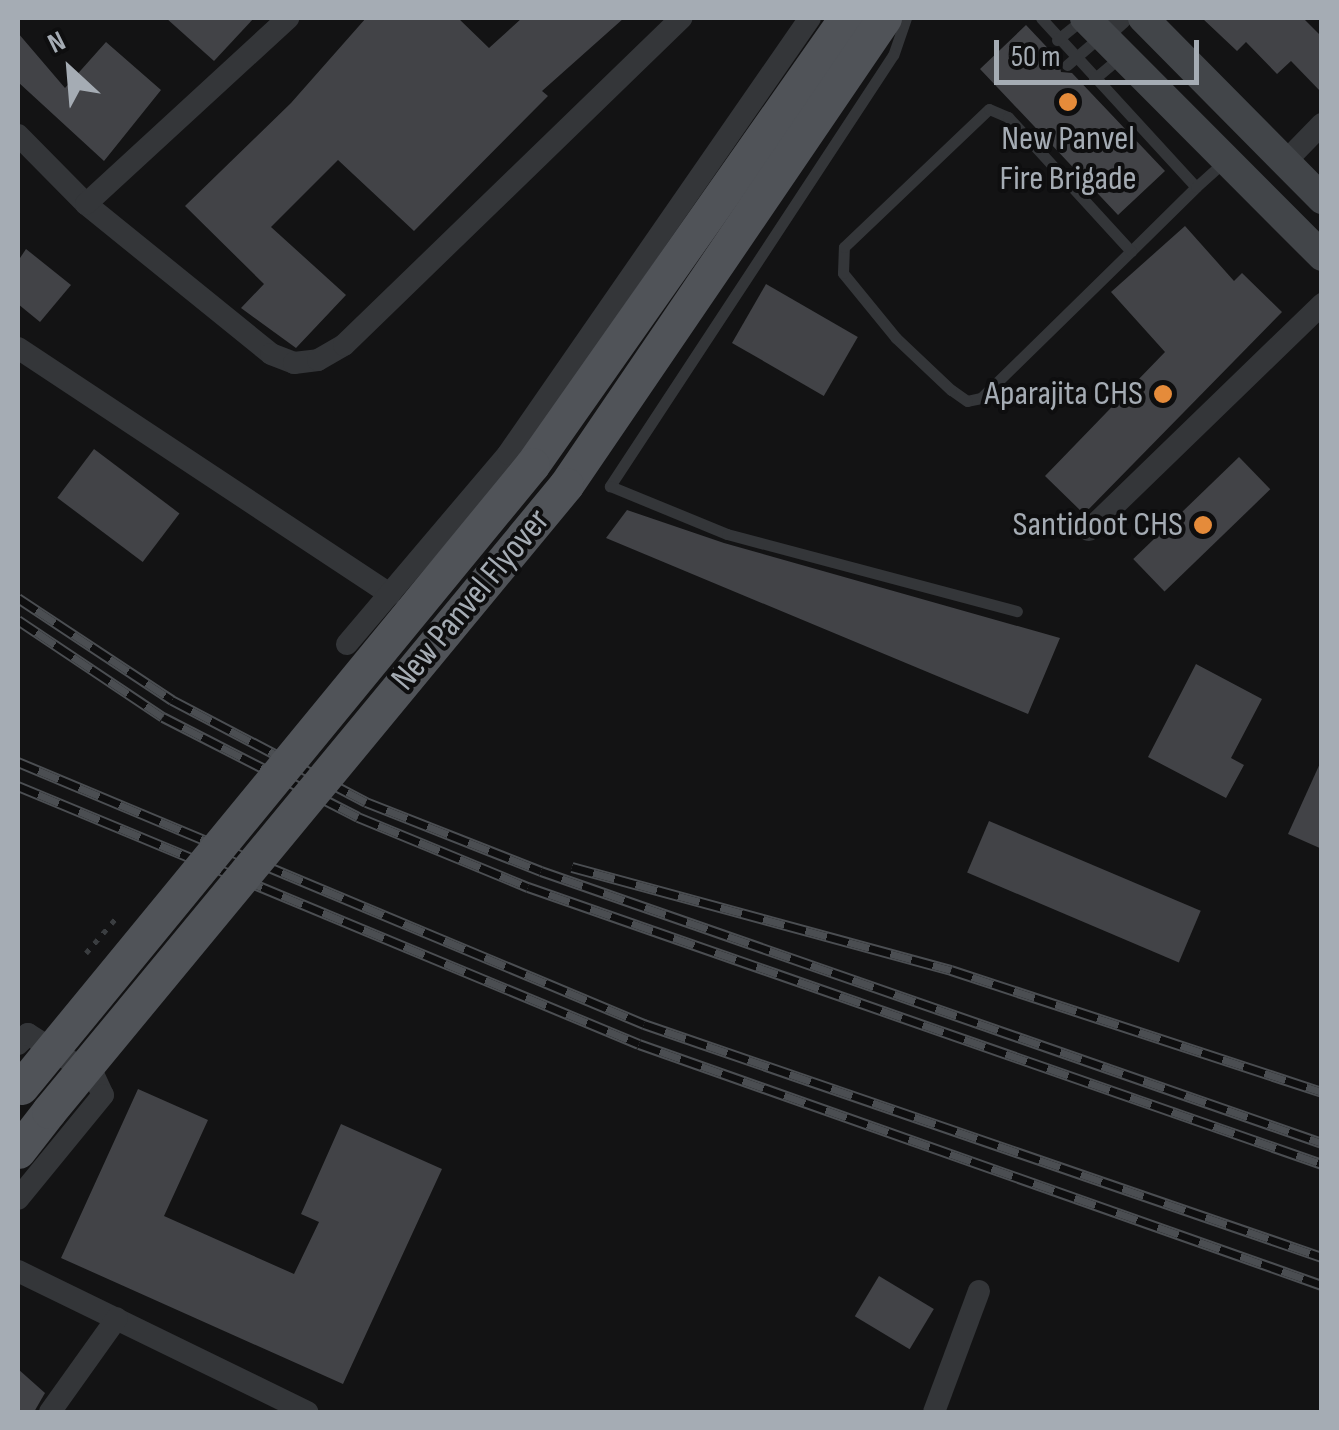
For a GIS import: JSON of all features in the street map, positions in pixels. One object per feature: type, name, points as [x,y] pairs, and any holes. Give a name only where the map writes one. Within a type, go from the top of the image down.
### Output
[{"type":"main road","name":"New Panvel Flyover","points":[[19,1089],[532,466],[846,18]]},
{"type":"main road","name":"New Panvel Flyover","points":[[18,1151],[566,485],[884,18]]},
{"type":"main road","points":[[1143,18],[1322,199]]},
{"type":"main road","points":[[1103,29],[1322,256]]},
{"type":"street","points":[[86,204],[288,18]]},
{"type":"street","points":[[18,135],[86,204],[271,354],[294,363],[318,360],[344,345],[682,18]]},
{"type":"street","points":[[348,644],[508,454],[810,18]]},
{"type":"street","points":[[1285,162],[1322,124]]},
{"type":"street","points":[[1090,530],[1322,304]]},
{"type":"street","points":[[18,348],[390,594]]},
{"type":"street","points":[[18,1044],[28,1034],[94,1076],[103,1095],[18,1199]]},
{"type":"street","points":[[18,1271],[307,1412]]},
{"type":"street","points":[[934,1412],[979,1291]]},
{"type":"street","points":[[50,1412],[118,1318]]},
{"type":"lane","points":[[906,18],[893,55],[610,486],[727,534],[1017,611]]},
{"type":"lane","points":[[1040,18],[1070,61],[1094,79],[1196,187]]},
{"type":"lane","points":[[1057,40],[1103,29]]},
{"type":"lane","points":[[1070,61],[1103,29]]},
{"type":"lane","points":[[1094,79],[1103,29]]},
{"type":"lane","points":[[1131,251],[1012,114],[988,110],[977,115],[844,247],[843,273],[896,338],[951,390],[968,401],[981,398],[1226,160]]},
{"type":"path","points":[[86,953],[119,914]]},
{"type":"building","points":[[166,18],[254,18],[214,61]]},
{"type":"building","points":[[366,18],[458,18],[489,48],[522,18],[624,18],[542,91],[548,96],[414,231],[338,160],[271,227],[346,295],[296,348],[241,308],[264,284],[185,206],[291,103]]},
{"type":"building","points":[[1202,18],[1303,18],[1322,37],[1322,93],[1291,61],[1277,74],[1246,42],[1237,51]]},
{"type":"building","points":[[1026,25],[1059,60],[1061,72],[1072,73],[1165,171],[1118,215],[980,69]]},
{"type":"building","points":[[18,33],[65,88],[106,42],[161,90],[104,161],[18,82]]},
{"type":"building","name":"Aparajita CHS","points":[[1185,226],[1234,281],[1242,273],[1282,312],[1084,514],[1045,476],[1165,352],[1111,292]]},
{"type":"building","points":[[26,249],[71,285],[40,322],[18,304],[18,261]]},
{"type":"building","points":[[766,284],[858,337],[824,396],[732,343]]},
{"type":"building","points":[[94,449],[179,513],[143,562],[57,498]]},
{"type":"building","name":"Santidoot CHS","points":[[1239,457],[1270,489],[1165,591],[1133,559]]},
{"type":"building","points":[[627,510],[724,543],[1060,638],[1028,714],[606,538]]},
{"type":"building","points":[[1196,664],[1262,699],[1231,758],[1244,765],[1226,798],[1148,757]]},
{"type":"building","points":[[1322,759],[1322,849],[1288,834]]},
{"type":"building","points":[[989,821],[1201,911],[1179,962],[967,873]]},
{"type":"building","points":[[138,1089],[208,1120],[164,1216],[294,1274],[319,1222],[301,1214],[341,1124],[442,1169],[343,1384],[61,1258]]},
{"type":"building","points":[[879,1276],[934,1309],[910,1349],[855,1316]]},
{"type":"building","points":[[18,1369],[45,1393],[34,1412],[18,1412]]},
{"type":"railway","points":[[18,598],[172,700],[366,802],[541,871],[1322,1143]]},
{"type":"railway","points":[[18,620],[163,717],[358,817],[528,887],[1322,1164]]},
{"type":"railway","points":[[18,762],[644,1024],[1322,1257]]},
{"type":"railway","points":[[18,786],[639,1044],[1322,1285]]},
{"type":"railway","points":[[572,867],[951,970],[1322,1092]]},
{"type":"place","name":"New Panvel Fire Brigade","points":[[1068,102]]},
{"type":"place","name":"Aparajita CHS","points":[[1163,394]]},
{"type":"place","name":"Santidoot CHS","points":[[1203,525]]}]
